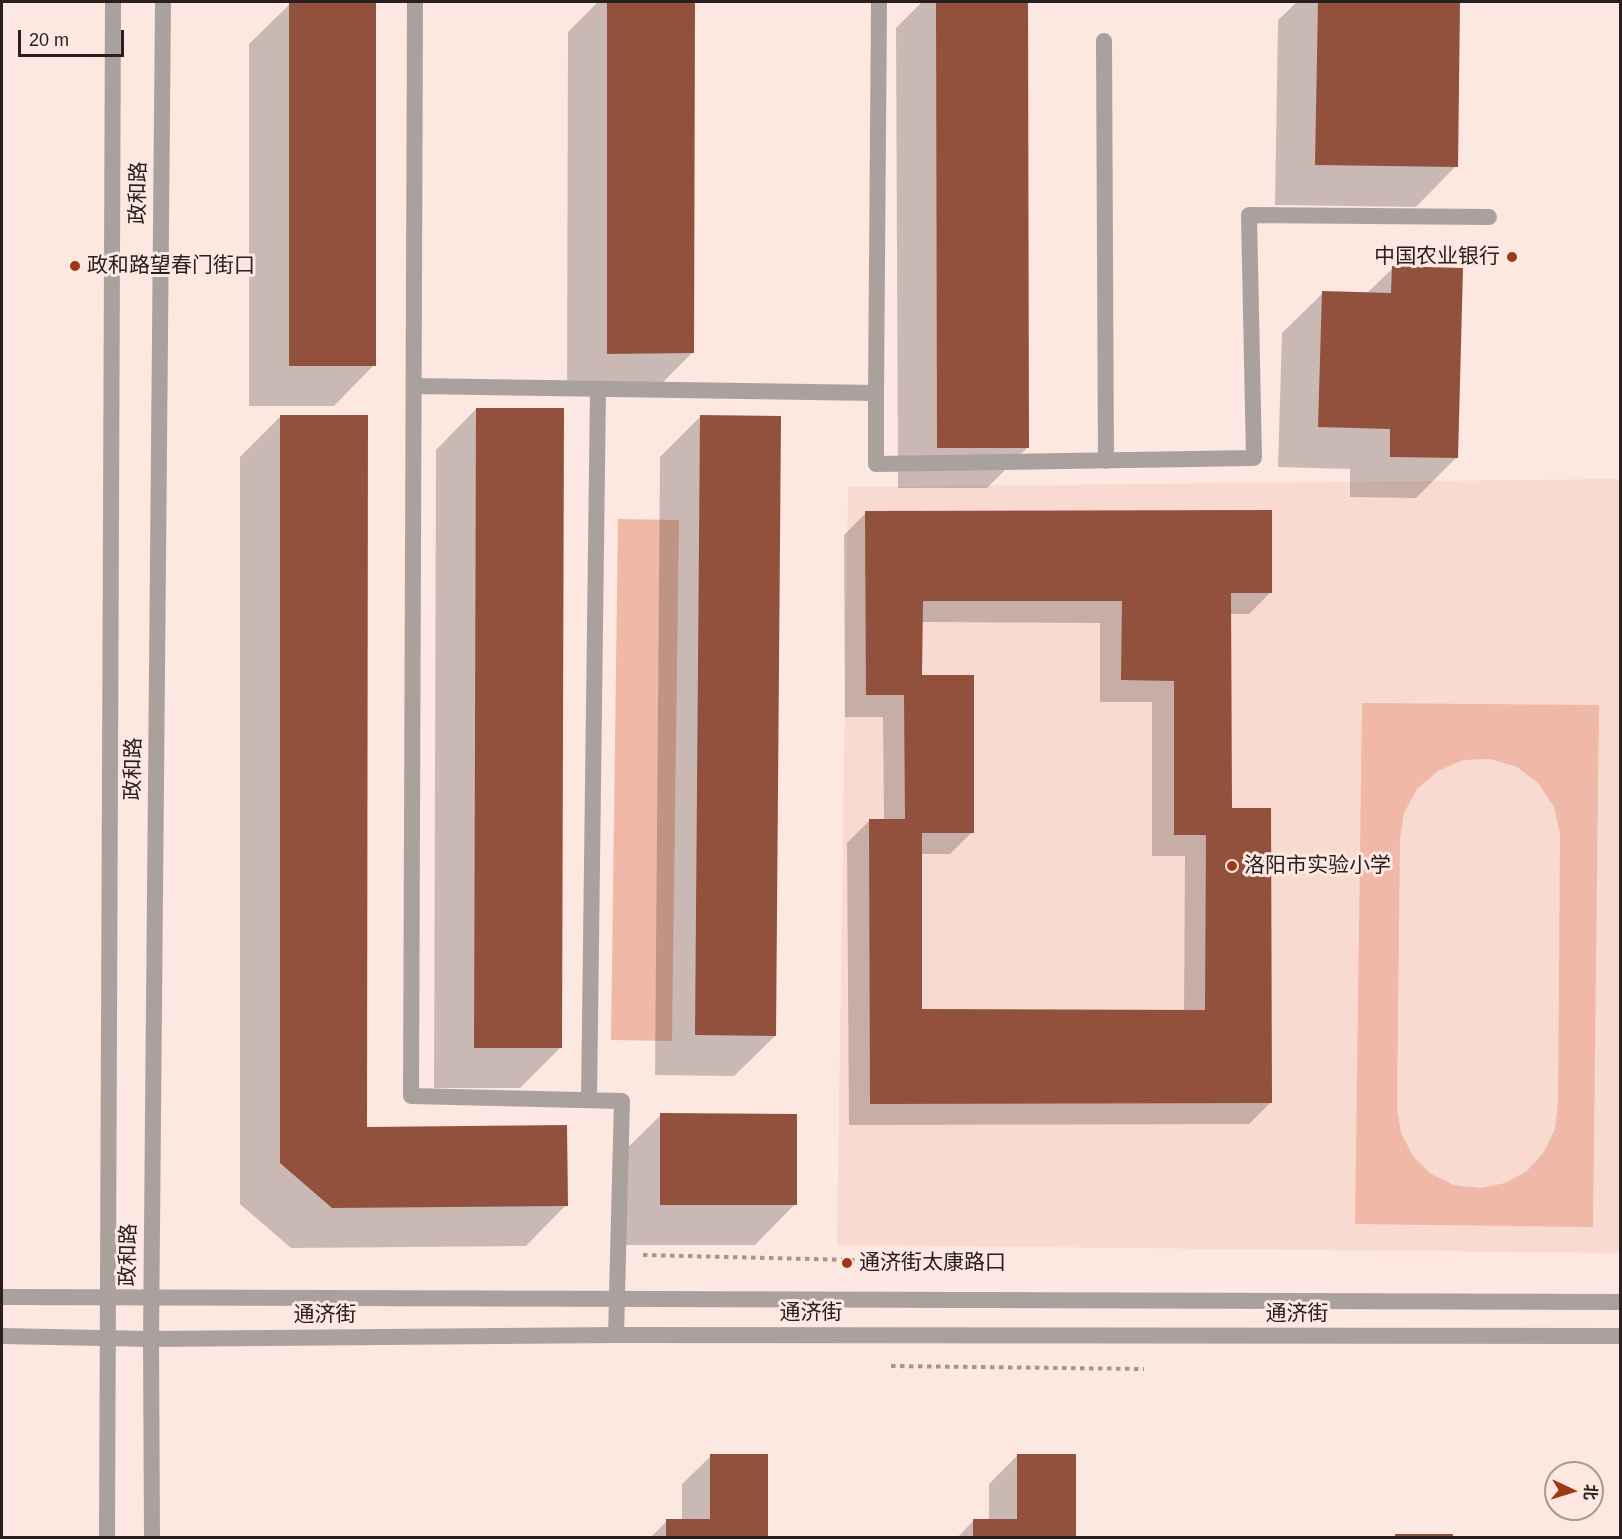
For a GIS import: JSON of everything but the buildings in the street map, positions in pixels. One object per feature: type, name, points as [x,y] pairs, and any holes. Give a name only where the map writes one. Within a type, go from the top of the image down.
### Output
[{"type":"street","name":"政和路","points":[[107,1538],[113,2]]},
{"type":"street","name":"政和路","points":[[152,1538],[151,1338],[164,2]]},
{"type":"street","points":[[415,2],[411,1096],[622,1101],[616,1335]]},
{"type":"street","points":[[879,2],[876,464],[1254,458],[1249,215],[1489,217]]},
{"type":"street","points":[[1104,42],[1106,461]]},
{"type":"street","points":[[414,386],[876,393]]},
{"type":"street","points":[[589,1101],[598,389]]},
{"type":"street","name":"通济街","points":[[2,1297],[1620,1302]]},
{"type":"street","name":"通济街","points":[[2,1336],[108,1338],[616,1335],[1620,1336]]},
{"type":"path","points":[[618,1255],[894,1261]]},
{"type":"path","points":[[891,1366],[1144,1369]]},
{"type":"shaded area","name":"洛阳市实验小学","points":[[1620,479],[1620,1253],[837,1245],[848,487]]},
{"type":"shaded area","points":[[618,519],[679,520],[672,1041],[611,1040]]},
{"type":"shaded area","points":[[1362,703],[1599,705],[1593,1227],[1355,1224]],"holes":[[[1490,759],[1517,767],[1539,784],[1554,807],[1560,834],[1558,1103],[1555,1129],[1544,1152],[1527,1171],[1505,1183],[1480,1188],[1454,1185],[1431,1174],[1413,1156],[1401,1133],[1397,1108],[1400,838],[1404,813],[1417,789],[1438,771],[1463,760]]]},
{"type":"place","name":"中国农业银行","points":[[1512,257]]},
{"type":"place","name":"政和路望春门街口","points":[[75,266]]},
{"type":"place","name":"洛阳市实验小学","points":[[1232,866]]},
{"type":"place","name":"通济街太康路口","points":[[847,1263]]}]
